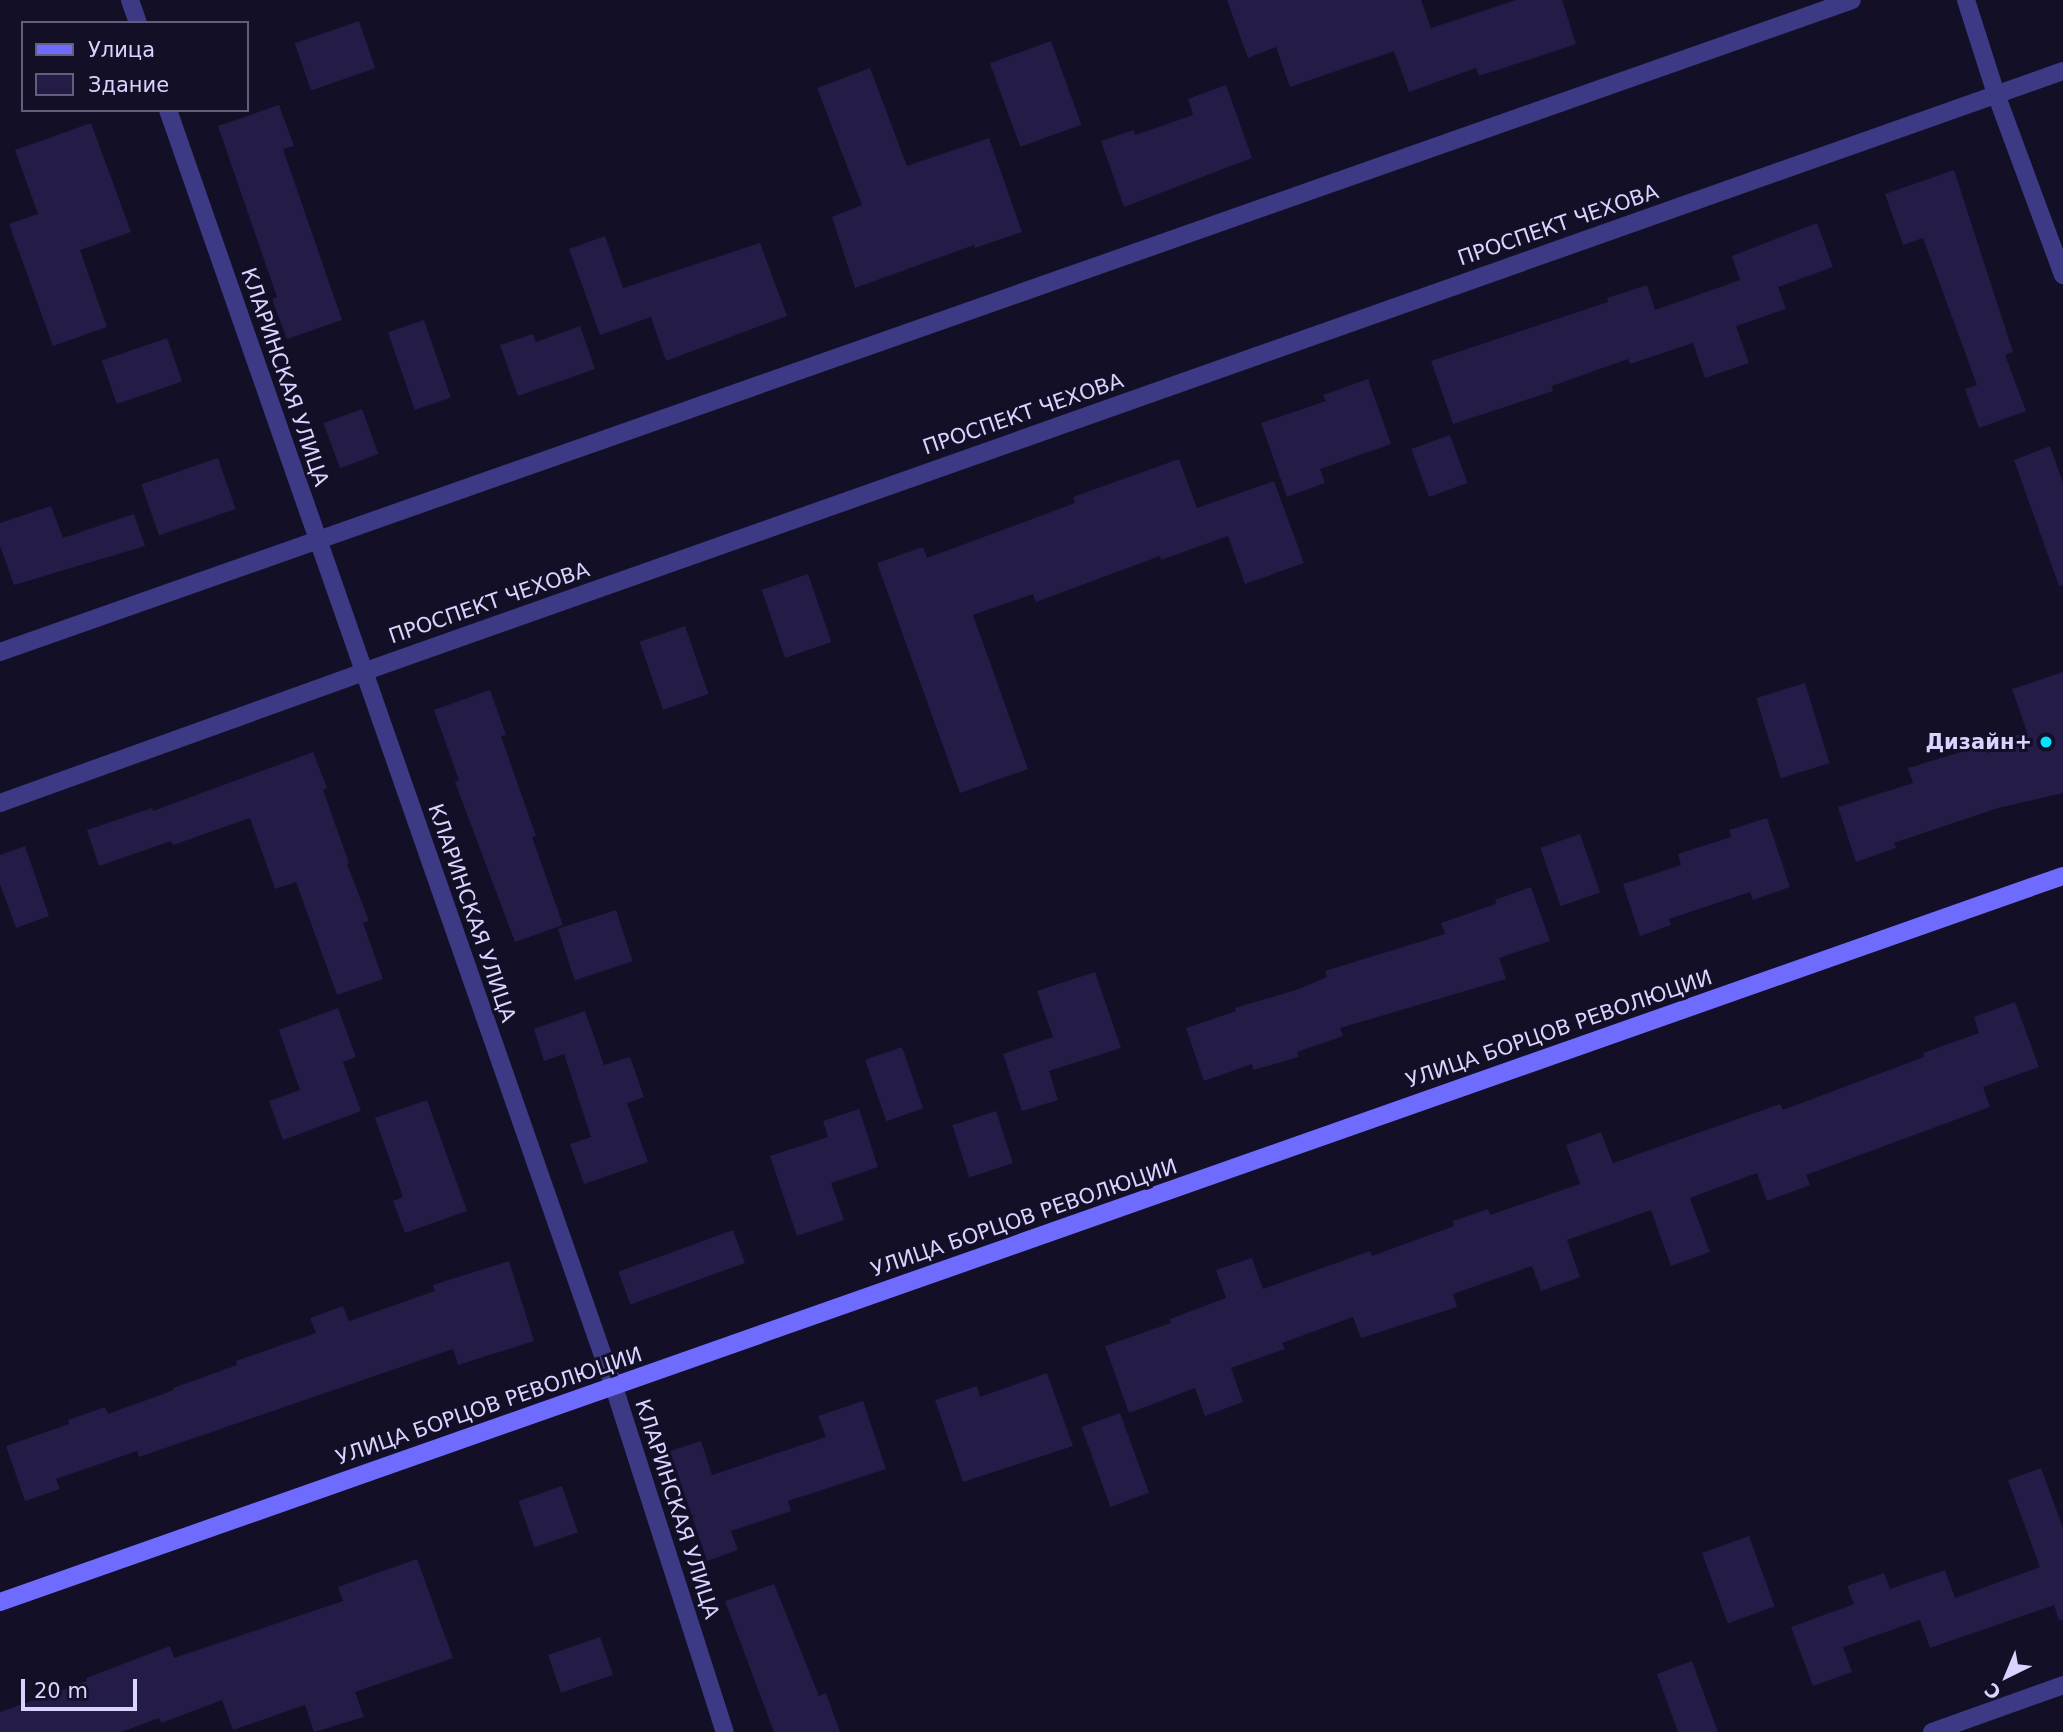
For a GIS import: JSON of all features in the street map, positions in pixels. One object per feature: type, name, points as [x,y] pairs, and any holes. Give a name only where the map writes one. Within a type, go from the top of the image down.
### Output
[{"type":"main road","name":"УЛИЦА БОРЦОВ РЕВОЛЮЦИИ","points":[[0,1602],[2063,876]]},
{"type":"street","points":[[130,0],[137,21]]},
{"type":"street","points":[[0,652],[1852,0]]},
{"type":"street","points":[[1966,0],[1996,94],[2063,275]]},
{"type":"street","name":"ПРОСПЕКТ ЧЕХОВА","points":[[0,803],[2063,71]]},
{"type":"street","name":"КЛАРИНСКАЯ УЛИЦА","points":[[170,112],[614,1387],[725,1732]]},
{"type":"street","points":[[1932,1732],[2063,1685]]},
{"type":"building","points":[[1227,0],[1421,0],[1431,28],[1516,0],[1562,0],[1576,44],[1479,76],[1476,68],[1409,92],[1394,51],[1290,87],[1276,47],[1248,58]]},
{"type":"building","points":[[359,21],[375,68],[311,90],[295,43]]},
{"type":"building","points":[[1051,41],[1081,125],[1020,147],[990,63]]},
{"type":"building","points":[[870,68],[907,166],[989,138],[1022,232],[975,248],[974,245],[855,288],[832,217],[862,205],[817,88]]},
{"type":"building","points":[[1226,85],[1252,158],[1124,207],[1101,141],[1134,130],[1135,135],[1193,115],[1188,99]]},
{"type":"building","points":[[279,105],[294,146],[283,149],[342,320],[287,339],[272,299],[277,297],[218,126]]},
{"type":"building","points":[[91,123],[131,232],[80,250],[107,327],[53,346],[9,224],[38,214],[15,150]]},
{"type":"building","points":[[1954,170],[2013,352],[2005,355],[2026,411],[1979,428],[1965,389],[1977,385],[1923,238],[1903,245],[1885,194]]},
{"type":"building","points":[[1817,223],[1833,267],[1778,287],[1786,309],[1736,326],[1749,363],[1705,378],[1693,343],[1630,364],[1628,359],[1552,386],[1553,391],[1453,424],[1431,361],[1608,302],[1607,298],[1647,285],[1655,310],[1740,280],[1732,256]]},
{"type":"building","points":[[605,236],[623,288],[760,243],[787,316],[666,361],[651,317],[600,335],[569,249]]},
{"type":"building","points":[[424,320],[451,398],[415,410],[388,332]]},
{"type":"building","points":[[580,326],[595,369],[518,396],[500,345],[533,334],[536,342]]},
{"type":"building","points":[[167,338],[182,381],[117,404],[102,360]]},
{"type":"building","points":[[1368,379],[1391,444],[1320,469],[1325,483],[1287,497],[1261,423],[1326,401],[1323,395]]},
{"type":"building","points":[[362,409],[378,454],[340,468],[323,423]]},
{"type":"building","points":[[1450,435],[1467,483],[1429,497],[1411,449]]},
{"type":"building","points":[[2050,446],[2063,483],[2063,585],[2059,586],[2014,460]]},
{"type":"building","points":[[218,458],[236,509],[159,535],[141,484]]},
{"type":"building","points":[[1179,459],[1197,508],[1274,481],[1304,563],[1245,584],[1228,536],[1161,560],[1160,556],[1036,602],[1033,594],[973,615],[1028,769],[960,793],[877,563],[923,547],[927,558],[1075,503],[1073,497]]},
{"type":"building","points":[[51,506],[63,538],[134,514],[145,546],[14,585],[0,546],[0,523]]},
{"type":"building","points":[[808,574],[831,642],[785,658],[762,590]]},
{"type":"building","points":[[685,626],[708,694],[663,710],[640,642]]},
{"type":"building","points":[[2063,672],[2063,793],[1998,808],[1894,843],[1896,848],[1856,862],[1838,807],[1913,783],[1908,768],[2027,732],[2012,689]]},
{"type":"building","points":[[1805,683],[1830,763],[1781,778],[1756,698]]},
{"type":"building","points":[[490,690],[506,735],[501,736],[536,836],[532,837],[563,925],[515,942],[455,782],[459,780],[434,710]]},
{"type":"building","points":[[313,752],[327,788],[323,790],[349,863],[347,864],[369,921],[363,923],[383,979],[337,995],[296,882],[275,889],[250,818],[173,845],[171,841],[99,866],[87,830],[152,808],[153,811]]},
{"type":"building","points":[[1767,818],[1790,887],[1753,900],[1750,892],[1669,919],[1671,925],[1640,936],[1623,884],[1681,865],[1678,854],[1731,837],[1729,830]]},
{"type":"building","points":[[1580,834],[1600,893],[1560,906],[1540,848]]},
{"type":"building","points":[[25,846],[49,916],[16,928],[0,884],[0,855]]},
{"type":"building","points":[[1531,887],[1550,941],[1499,958],[1506,979],[1340,1028],[1343,1036],[1297,1052],[1299,1057],[1253,1070],[1252,1064],[1204,1081],[1186,1028],[1236,1011],[1235,1008],[1296,990],[1327,977],[1325,971],[1445,934],[1441,923],[1496,904],[1495,900]]},
{"type":"building","points":[[616,910],[633,961],[575,980],[558,929]]},
{"type":"building","points":[[1095,972],[1121,1048],[1049,1071],[1058,1100],[1022,1111],[1003,1054],[1053,1037],[1037,991]]},
{"type":"building","points":[[2015,1002],[2039,1067],[1983,1087],[1990,1107],[1806,1175],[1810,1185],[1767,1201],[1757,1173],[1690,1198],[1710,1252],[1671,1266],[1651,1210],[1567,1240],[1580,1277],[1541,1291],[1532,1266],[1453,1294],[1457,1307],[1361,1338],[1353,1317],[1282,1343],[1285,1349],[1231,1368],[1243,1402],[1205,1416],[1195,1388],[1129,1413],[1105,1346],[1171,1323],[1170,1319],[1226,1298],[1216,1270],[1252,1258],[1263,1289],[1370,1251],[1372,1256],[1454,1226],[1453,1221],[1488,1209],[1490,1215],[1580,1184],[1566,1145],[1601,1132],[1613,1163],[1780,1104],[1783,1110],[1924,1057],[1923,1053],[1979,1033],[1974,1017]]},
{"type":"building","points":[[338,1008],[356,1057],[343,1062],[361,1111],[283,1140],[269,1101],[300,1090],[279,1030]]},
{"type":"building","points":[[585,1011],[604,1065],[630,1057],[644,1097],[627,1103],[648,1162],[584,1184],[570,1144],[591,1137],[564,1054],[544,1061],[534,1029]]},
{"type":"building","points":[[902,1047],[923,1108],[886,1121],[865,1060]]},
{"type":"building","points":[[427,1100],[467,1211],[405,1233],[393,1201],[403,1197],[375,1118]]},
{"type":"building","points":[[859,1109],[878,1167],[831,1183],[844,1220],[797,1236],[770,1156],[828,1137],[823,1121]]},
{"type":"building","points":[[996,1111],[1013,1163],[969,1178],[952,1125]]},
{"type":"building","points":[[733,1230],[745,1263],[630,1305],[618,1272]]},
{"type":"building","points":[[509,1261],[534,1341],[458,1365],[453,1349],[139,1457],[137,1451],[56,1479],[60,1489],[25,1501],[6,1446],[69,1424],[68,1420],[105,1407],[108,1414],[174,1390],[173,1388],[237,1365],[236,1361],[316,1333],[310,1318],[343,1306],[349,1321],[435,1291],[433,1285]]},
{"type":"building","points":[[1047,1373],[1073,1446],[963,1482],[935,1400],[977,1386],[980,1397]]},
{"type":"building","points":[[863,1401],[886,1469],[788,1501],[791,1511],[731,1531],[738,1550],[707,1561],[670,1451],[701,1441],[712,1475],[826,1437],[818,1416]]},
{"type":"building","points":[[1120,1413],[1149,1493],[1111,1507],[1081,1427]]},
{"type":"building","points":[[2041,1468],[2063,1528],[2063,1620],[2059,1620],[2054,1605],[1930,1648],[1920,1620],[1843,1647],[1852,1672],[1813,1686],[1791,1627],[1854,1604],[1847,1586],[1884,1573],[1890,1589],[1945,1570],[1955,1598],[2040,1567],[2008,1480]]},
{"type":"building","points":[[562,1486],[578,1532],[534,1547],[519,1501]]},
{"type":"building","points":[[1749,1536],[1775,1606],[1728,1624],[1702,1553]]},
{"type":"building","points":[[417,1559],[453,1658],[355,1692],[364,1717],[314,1732],[305,1705],[233,1730],[222,1700],[161,1723],[159,1718],[121,1732],[0,1732],[0,1712],[87,1681],[86,1678],[170,1646],[174,1658],[343,1601],[338,1587]]},
{"type":"building","points":[[774,1584],[819,1696],[826,1693],[840,1732],[774,1732],[725,1601]]},
{"type":"building","points":[[600,1637],[613,1675],[561,1693],[548,1655]]},
{"type":"building","points":[[1692,1661],[1718,1732],[1678,1732],[1657,1674]]},
{"type":"place","name":"Дизайн+","points":[[2046,742]]}]
